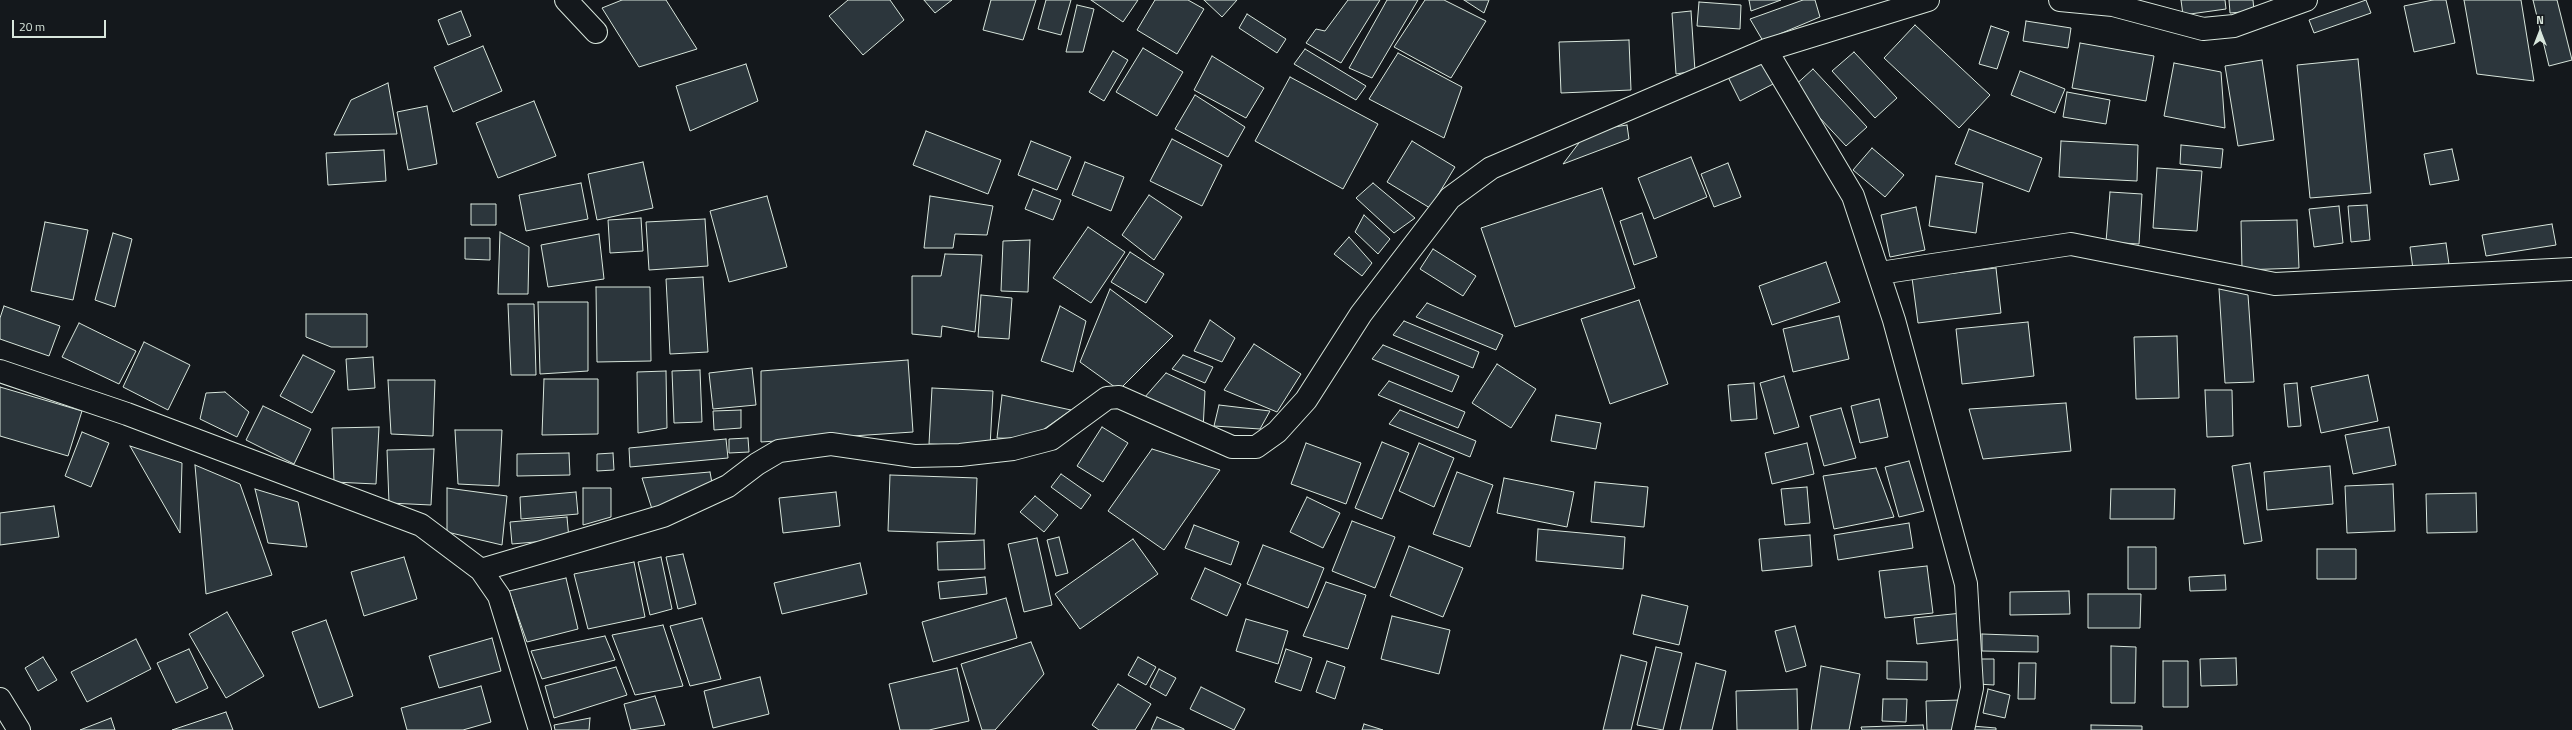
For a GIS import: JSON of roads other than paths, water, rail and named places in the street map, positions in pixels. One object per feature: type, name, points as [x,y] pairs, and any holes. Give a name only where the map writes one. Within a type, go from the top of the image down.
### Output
[{"type":"street","points":[[566,0],[596,32]]},
{"type":"street","points":[[481,570],[663,516],[728,486],[757,464],[780,451],[831,444],[914,456],[960,455],[1013,448],[1051,439],[1107,398],[1119,397],[1232,447],[1256,448],[1277,432],[1306,400],[1361,314],[1450,198],[1492,168],[1766,50],[1928,0]]},
{"type":"street","points":[[2060,0],[2113,5],[2203,29],[2234,26],[2306,0]]},
{"type":"street","points":[[1766,50],[1853,196],[1880,273],[1966,584],[1972,688],[1963,730]]},
{"type":"street","points":[[1880,273],[2071,244],[2275,284],[2572,269]]},
{"type":"street","points":[[0,371],[126,414],[421,525],[481,570],[499,596],[540,730]]},
{"type":"street","points":[[0,699],[19,730]]}]
